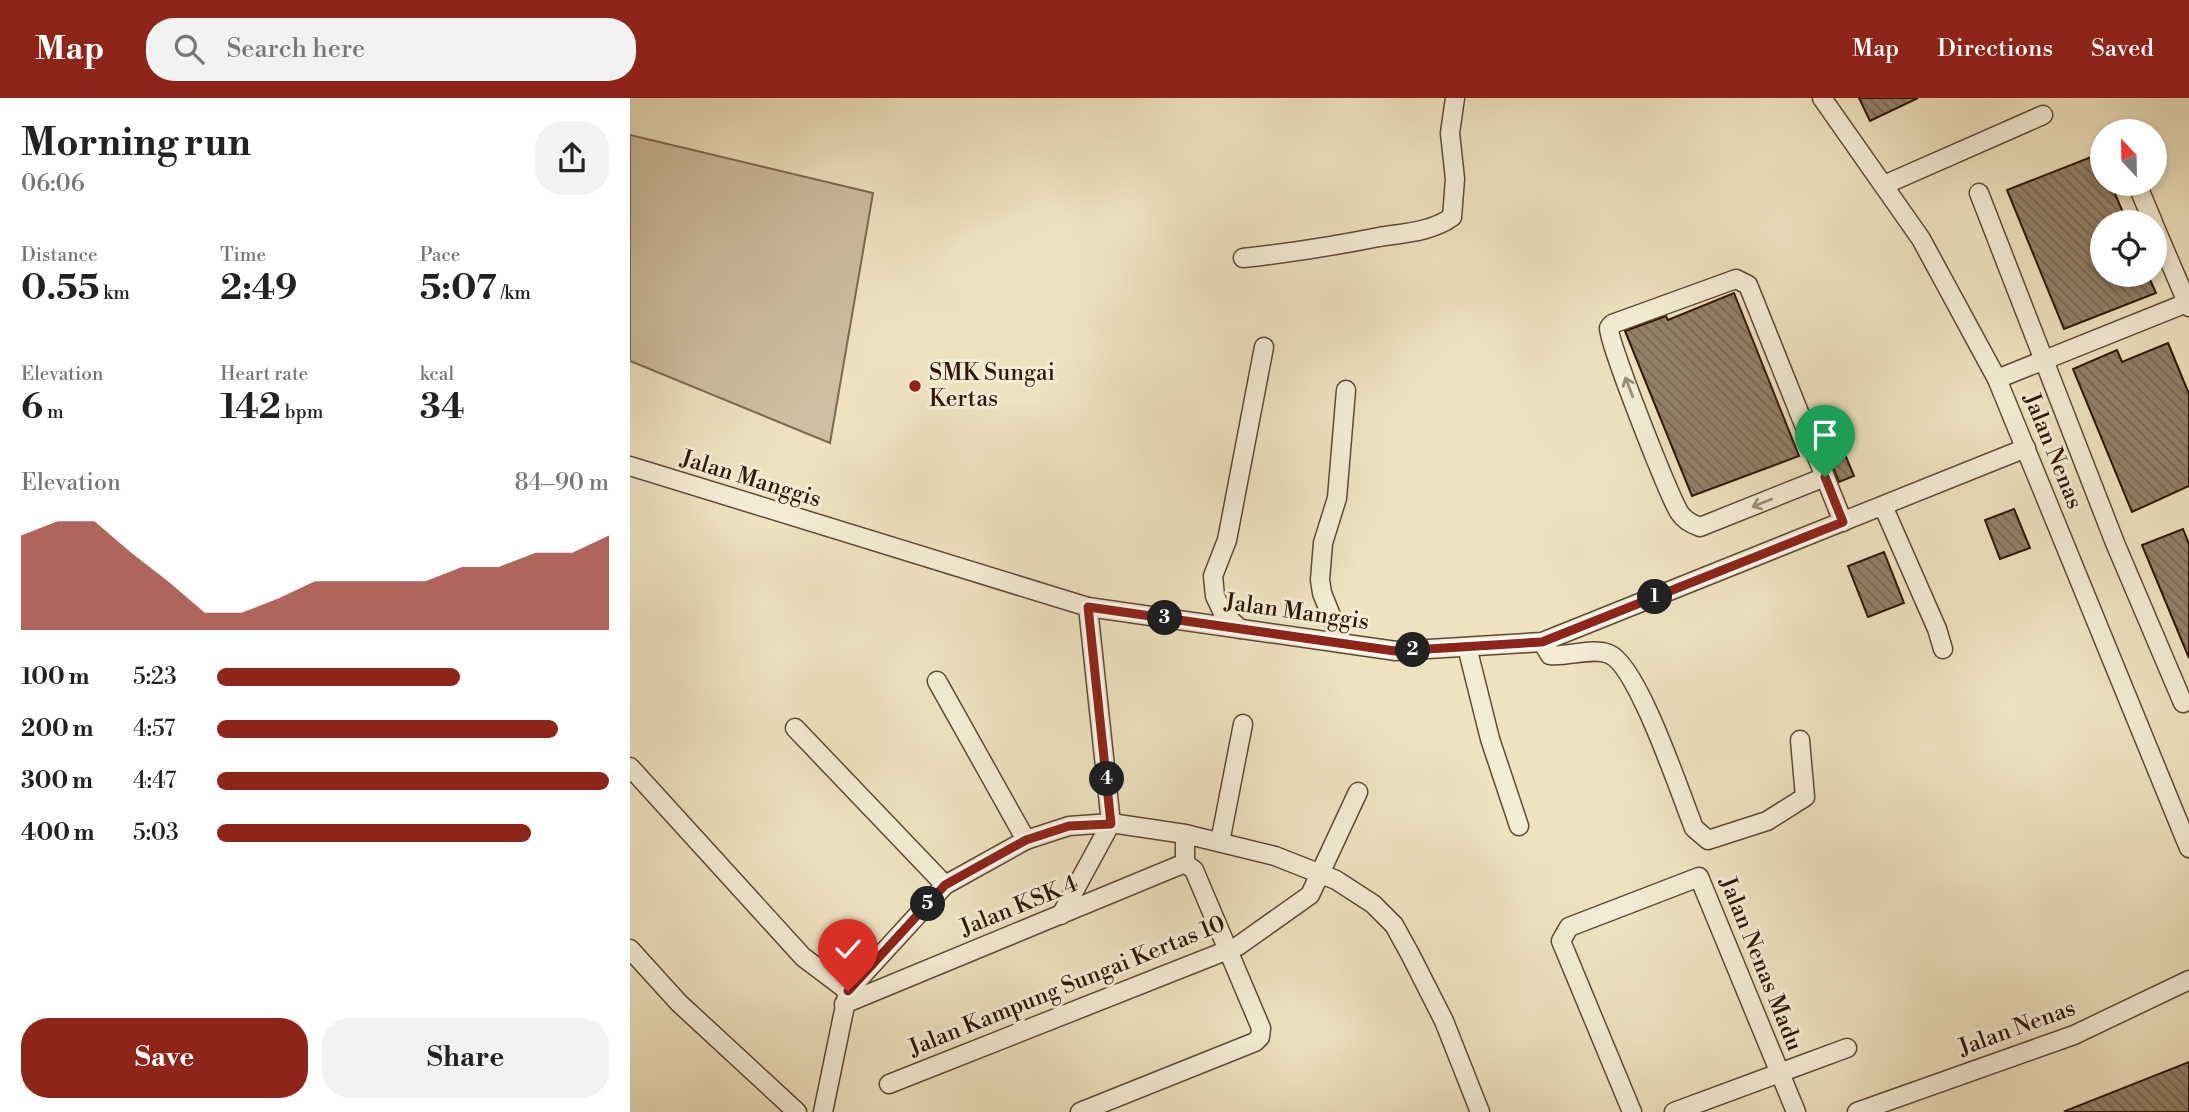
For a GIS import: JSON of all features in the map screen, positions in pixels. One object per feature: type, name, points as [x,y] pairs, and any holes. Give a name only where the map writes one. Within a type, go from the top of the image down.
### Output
[{"type":"street","points":[[1243,258],[1314,250],[1417,231],[1441,225],[1452,217],[1455,179],[1450,133],[1455,98]]},
{"type":"street","name":"Jalan Nenas","points":[[1822,98],[1921,239],[1997,379],[2189,848]]},
{"type":"street","points":[[1884,185],[2043,115]]},
{"type":"street","points":[[1979,193],[2115,543],[2183,704]]},
{"type":"street","points":[[1997,379],[2188,304],[2167,255]]},
{"type":"street","points":[[1825,477],[1700,527],[1689,523],[1680,513],[1667,486],[1609,328],[1612,324],[1736,279],[1748,285],[1825,477],[1843,522]]},
{"type":"street","points":[[1240,629],[1223,613],[1215,596],[1213,576],[1227,540],[1264,347]]},
{"type":"street","points":[[1342,643],[1322,593],[1320,580],[1323,542],[1337,498],[1346,390]]},
{"type":"street","name":"Jalan Manggis","points":[[630,466],[1088,607],[1395,651],[1542,642],[2026,448]]},
{"type":"street","points":[[1883,506],[1937,629],[1943,649]]},
{"type":"street","points":[[1061,915],[1111,824],[1088,607]]},
{"type":"street","points":[[1542,642],[1550,655],[1566,657],[1608,653],[1620,661],[1637,686],[1694,828],[1708,840],[1767,821],[1805,797],[1800,740]]},
{"type":"street","points":[[1467,647],[1489,739],[1519,826]]},
{"type":"street","points":[[937,681],[1026,840]]},
{"type":"street","points":[[1220,842],[1243,724]]},
{"type":"street","points":[[796,728],[945,885]]},
{"type":"street","points":[[630,767],[803,957],[846,997]]},
{"type":"street","name":"Jalan Kampung Sungai Kertas 10","points":[[889,1084],[1227,950],[1310,895],[1358,792]]},
{"type":"street","points":[[823,1112],[846,997],[945,885],[1026,840],[1069,826],[1111,824],[1185,834],[1275,856],[1322,874],[1373,904],[1394,925],[1444,1021],[1480,1112]]},
{"type":"street","points":[[1080,1112],[1255,1042],[1261,1037],[1261,1028],[1194,870],[1185,863],[1185,834]]},
{"type":"street","name":"Jalan KSK 4","points":[[846,997],[1061,915],[1185,863]]},
{"type":"street","name":"Jalan Nenas Madu","points":[[1632,1112],[1562,941],[1569,928],[1699,877],[1796,1112]]},
{"type":"street","points":[[630,949],[679,1003],[797,1112]]},
{"type":"street","name":"Jalan Nenas","points":[[1857,1112],[1888,1107],[2074,1035],[2189,980]]},
{"type":"street","points":[[1674,1112],[1847,1048]]},
{"type":"shaded area","points":[[630,135],[873,193],[830,443],[630,361]]},
{"type":"building","points":[[1859,98],[1918,98],[1870,121]]},
{"type":"building","points":[[2090,158],[2090,196],[2116,196],[2122,210],[2090,210],[2090,287],[2153,287],[2156,293],[2064,329],[2007,190]]},
{"type":"building","points":[[1734,293],[1799,456],[1692,496],[1625,331],[1666,316],[1668,320]]},
{"type":"building","points":[[2168,343],[2189,394],[2189,486],[2132,512],[2073,369],[2117,350],[2122,362]]},
{"type":"building","points":[[1841,445],[1854,476],[1839,482],[1827,451]]},
{"type":"building","points":[[2014,509],[2030,548],[2000,559],[1985,520]]},
{"type":"building","points":[[2183,529],[2189,544],[2189,658],[2142,545]]},
{"type":"building","points":[[1884,552],[1904,603],[1868,617],[1848,566]]},
{"type":"building","points":[[2189,1062],[2189,1112],[2065,1111]]},
{"type":"place","name":"SMK Sungai Kertas","points":[[915,386]]},
{"type":"route","points":[[848,991],[945,885],[1026,840],[1069,826],[1111,824],[1088,607],[1395,651],[1542,642],[1843,522],[1825,477]]}]
